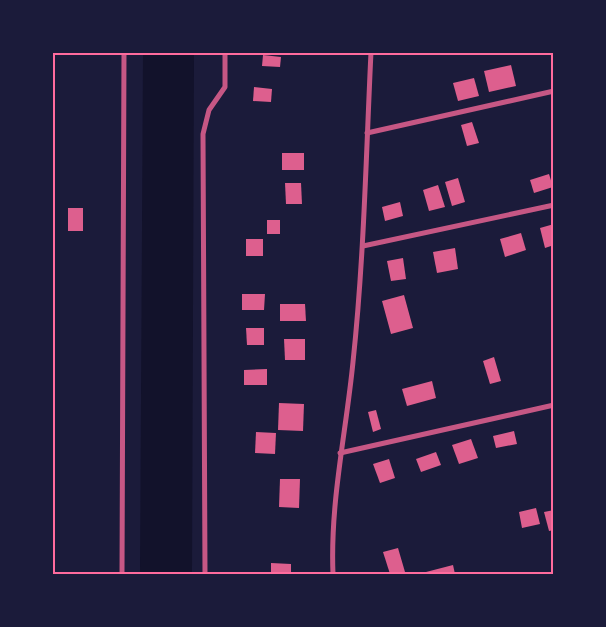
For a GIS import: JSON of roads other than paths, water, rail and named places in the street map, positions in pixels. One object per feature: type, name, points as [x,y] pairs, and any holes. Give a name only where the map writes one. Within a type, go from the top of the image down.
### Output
[{"type":"street","points":[[122,574],[124,52]]},
{"type":"street","points":[[205,574],[203,134],[209,110],[225,87],[225,52]]},
{"type":"street","points":[[333,574],[333,523],[339,453],[353,364],[363,246],[371,52]]},
{"type":"street","points":[[367,133],[554,91]]},
{"type":"street","points":[[363,246],[554,205]]},
{"type":"street","points":[[339,453],[554,405]]}]
